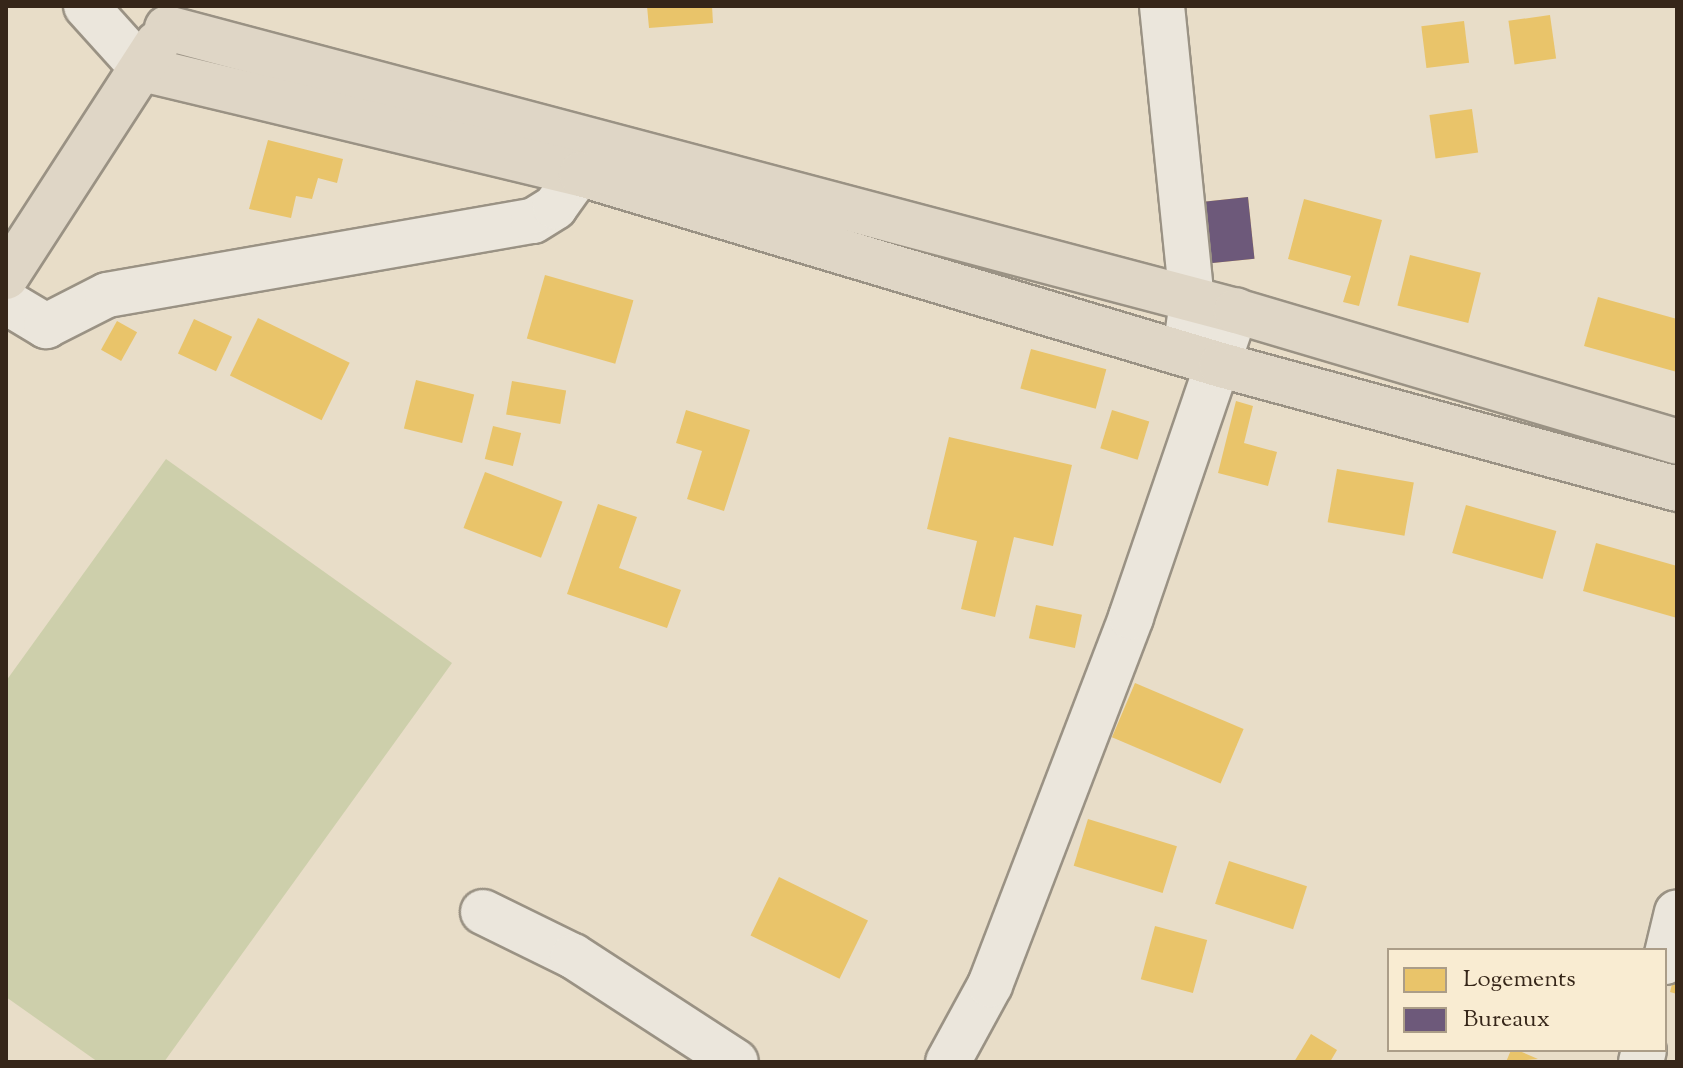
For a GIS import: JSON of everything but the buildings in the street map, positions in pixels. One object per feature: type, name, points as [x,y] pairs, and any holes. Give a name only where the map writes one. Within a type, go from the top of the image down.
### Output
[{"type":"main road","points":[[6,277],[174,17],[1203,358],[1677,489]]},
{"type":"main road","points":[[143,69],[592,156],[1236,311],[1677,442]]},
{"type":"street","points":[[1162,6],[1192,301],[1203,358]]},
{"type":"street","points":[[93,16],[174,17]]},
{"type":"street","points":[[93,16],[143,69]]},
{"type":"street","points":[[6,302],[46,326],[107,295],[533,221],[555,207],[592,156]]},
{"type":"street","points":[[948,1062],[990,985],[1203,358],[1236,311]]},
{"type":"street","points":[[483,912],[573,956],[736,1062]]},
{"type":"street","points":[[1667,954],[1677,912]]},
{"type":"green space","points":[[166,459],[452,663],[164,1062],[98,1062],[6,997],[6,681]]}]
